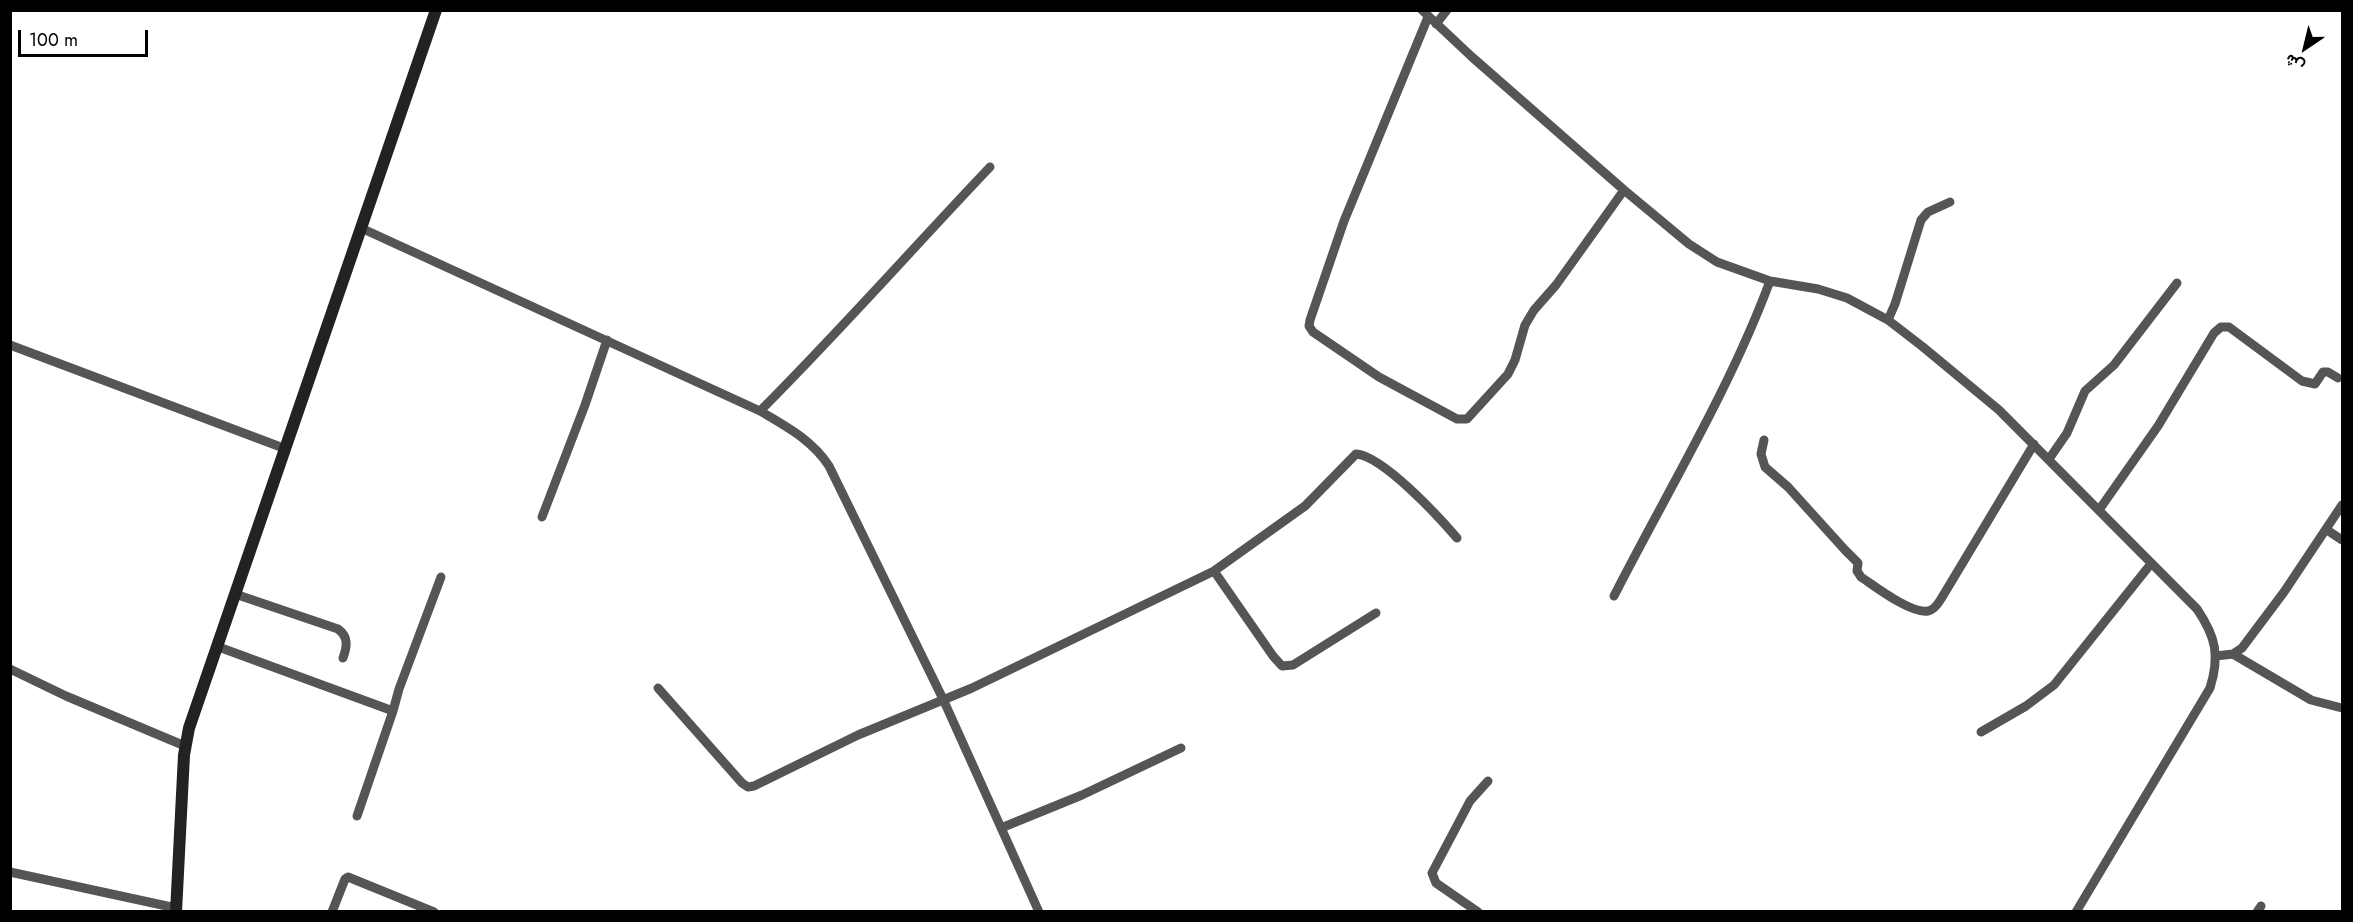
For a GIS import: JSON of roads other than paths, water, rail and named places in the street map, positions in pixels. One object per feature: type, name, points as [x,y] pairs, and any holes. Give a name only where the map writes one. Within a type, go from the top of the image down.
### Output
[{"type":"street","points":[[10,872],[176,910],[185,746],[216,646],[436,10]]},
{"type":"street","points":[[1447,10],[1429,17],[1344,221],[1310,320],[1309,326],[1313,332],[1379,377],[1457,419],[1467,419],[1508,374],[1515,360],[1520,339],[1542,298],[1556,285],[1624,190]]},
{"type":"street","points":[[1429,17],[1624,190],[1689,244],[1717,262],[1770,281],[1818,289],[1847,298],[1888,320],[1999,410],[2099,510],[2150,565],[2197,609],[2208,626],[2216,656],[2215,672],[2210,688],[2076,912]]},
{"type":"street","points":[[760,411],[826,345],[990,167]]},
{"type":"street","points":[[1888,320],[1921,220],[1928,212],[1950,202]]},
{"type":"street","points":[[361,228],[760,411],[800,434],[823,457],[943,699],[1039,912]]},
{"type":"street","points":[[1614,596],[1726,382],[1755,322],[1770,281]]},
{"type":"street","points":[[2049,459],[2067,433],[2085,391],[2114,365],[2177,283]]},
{"type":"street","points":[[2099,510],[2158,426],[2214,333],[2221,327],[2229,327],[2302,381],[2315,384],[2323,372],[2328,372],[2338,378]]},
{"type":"street","points":[[542,517],[607,340]]},
{"type":"street","points":[[10,345],[286,449]]},
{"type":"street","points":[[1764,440],[1761,454],[1765,467],[1788,487],[1853,556],[1858,563],[1857,571],[1861,577],[1906,606],[1927,612],[1932,610],[1941,599],[2034,444]]},
{"type":"street","points":[[658,688],[742,783],[748,787],[754,786],[858,735],[972,688],[1214,570],[1305,506],[1356,454],[1371,458],[1382,466],[1424,503],[1457,538]]},
{"type":"street","points":[[2216,656],[2233,654],[2242,648],[2343,505]]},
{"type":"street","points":[[2327,530],[2343,540]]},
{"type":"street","points":[[1981,732],[2026,706],[2054,685],[2150,565]]},
{"type":"street","points":[[1214,570],[1282,666],[1293,665],[1376,613]]},
{"type":"street","points":[[357,816],[399,689],[441,577]]},
{"type":"street","points":[[235,594],[338,629],[343,632],[346,640],[347,647],[343,658]]},
{"type":"street","points":[[216,646],[393,711]]},
{"type":"street","points":[[2233,654],[2311,700],[2343,708]]},
{"type":"street","points":[[10,669],[66,696],[185,746]]},
{"type":"street","points":[[1001,828],[1082,795],[1181,748]]},
{"type":"street","points":[[1478,912],[1436,883],[1432,873],[1470,801],[1488,781]]},
{"type":"street","points":[[332,912],[345,879],[348,877],[434,912]]}]
